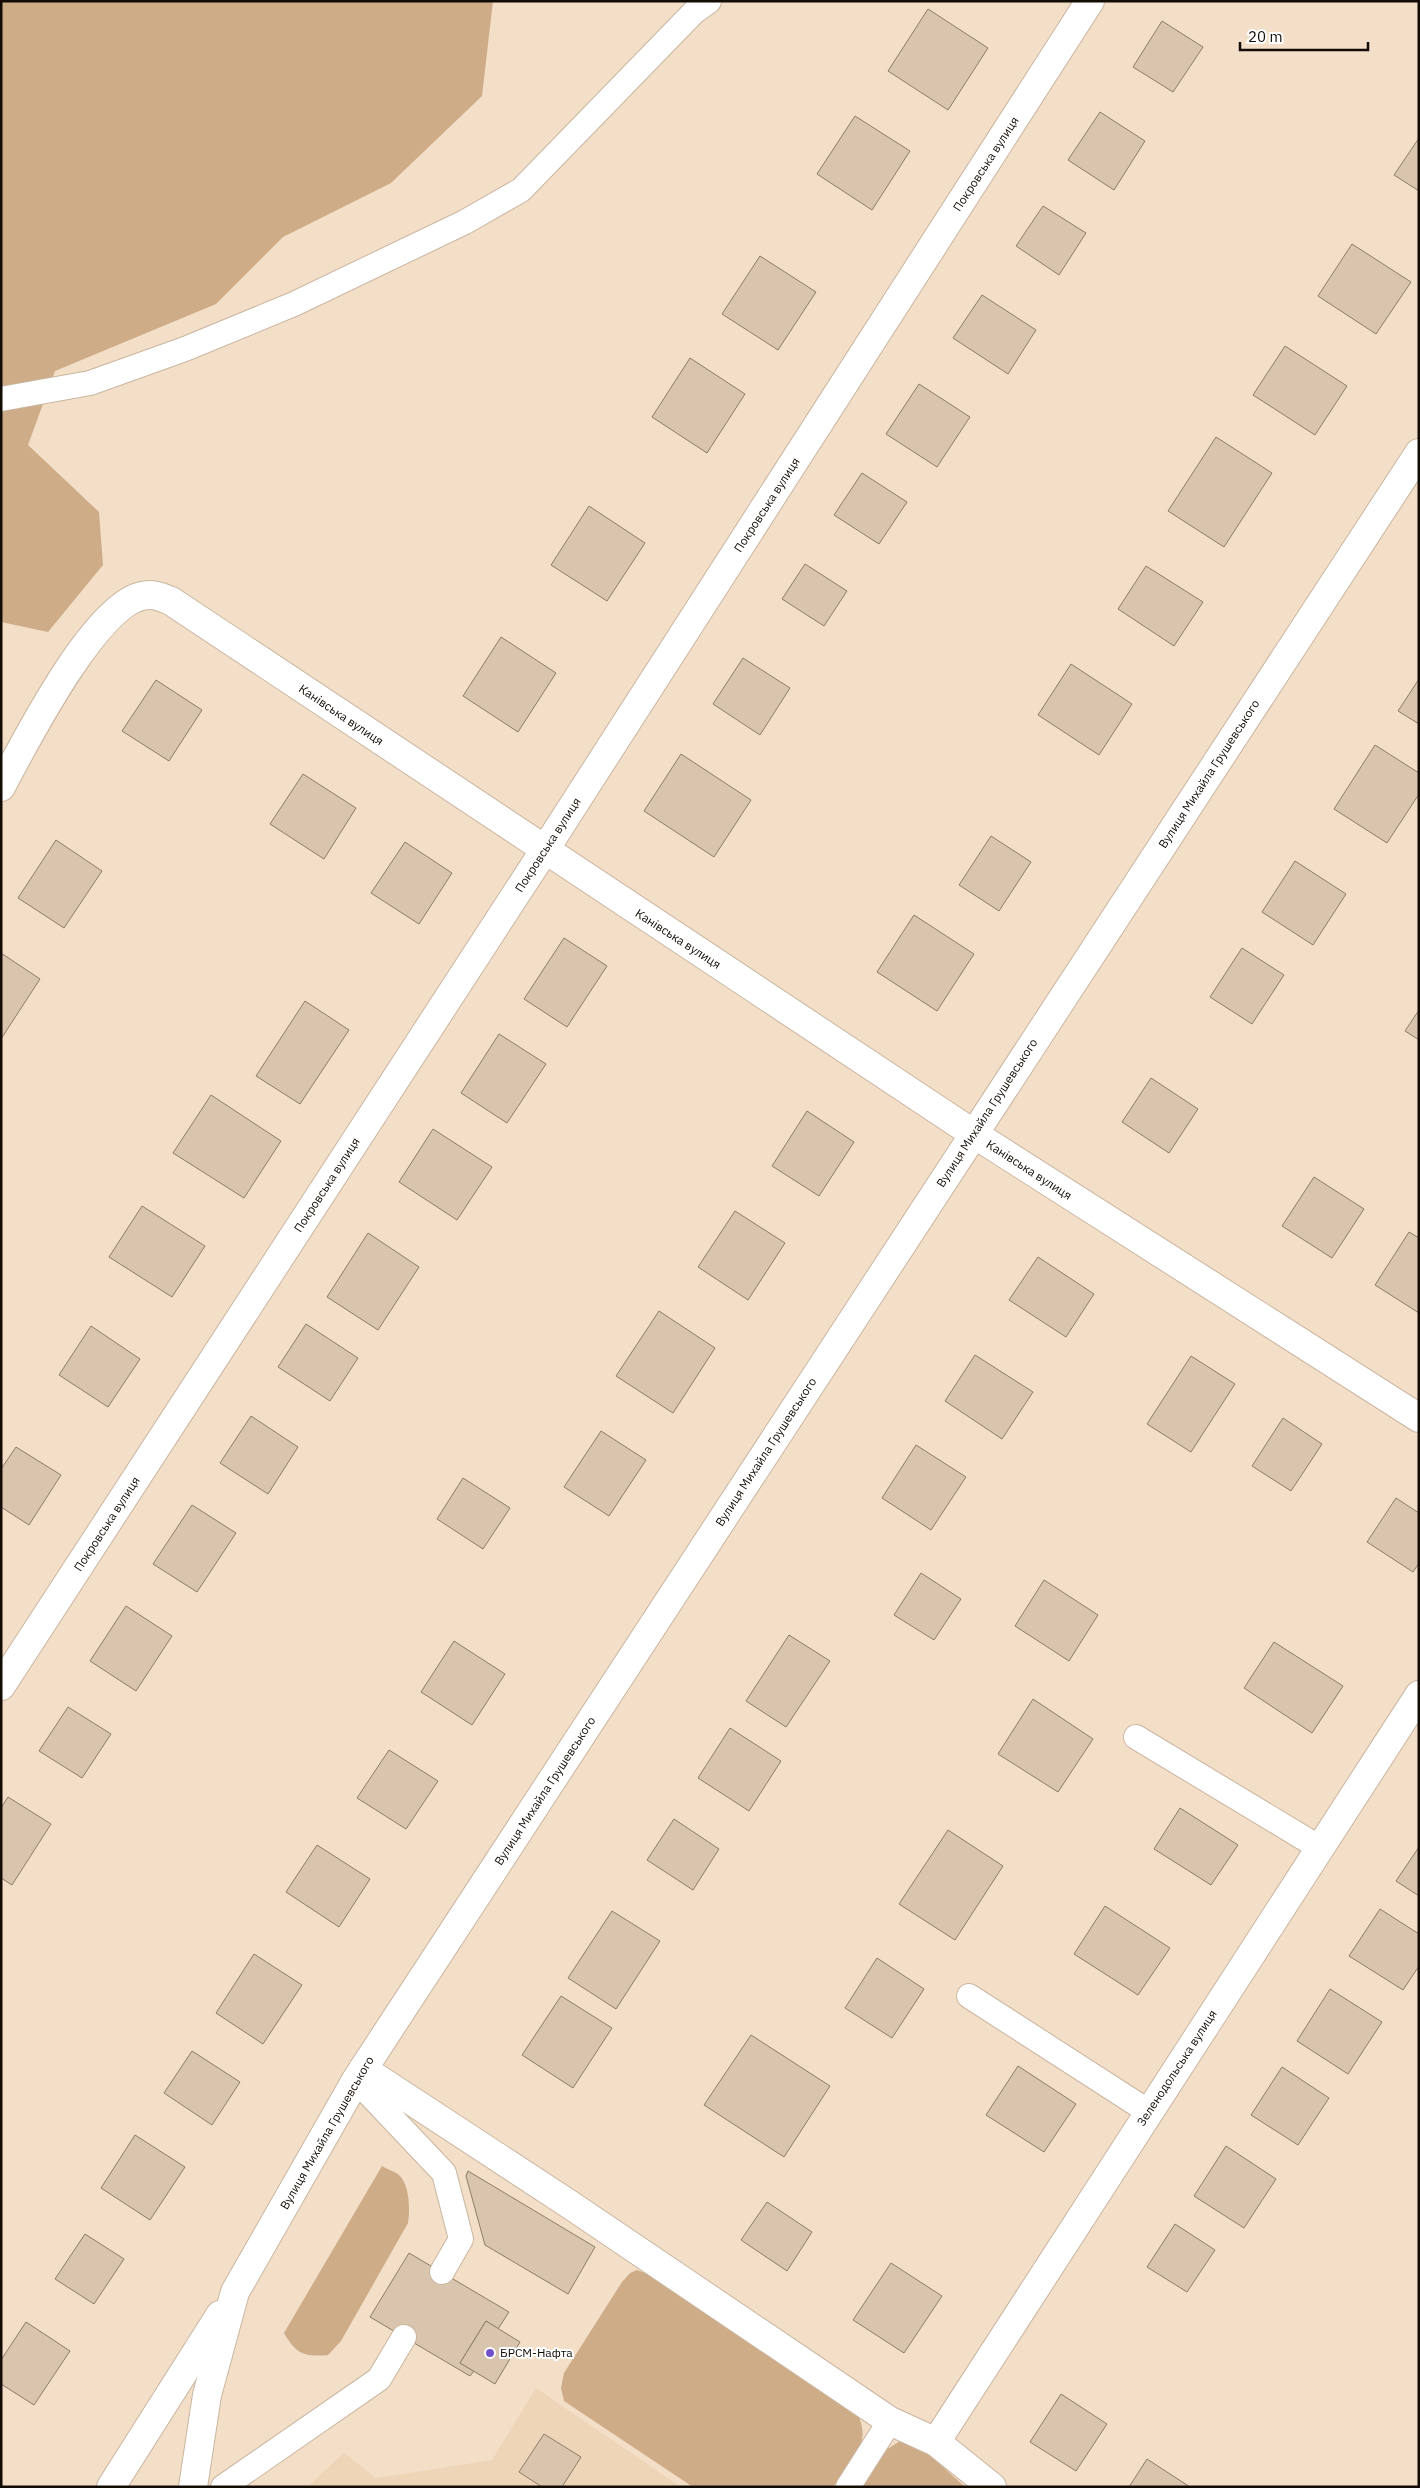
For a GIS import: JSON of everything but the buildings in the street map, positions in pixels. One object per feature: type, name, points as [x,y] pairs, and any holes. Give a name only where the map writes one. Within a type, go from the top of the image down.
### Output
[{"type":"street","name":"Покровська вулиця","points":[[1,1686],[544,851],[1090,1]]},
{"type":"street","name":"Вулиця Михайла Грушевського","points":[[193,2487],[207,2394],[235,2292],[360,2075],[1419,453]]},
{"type":"street","name":"Канівська вулиця","points":[[1,787],[41,712],[76,658],[109,617],[115,610],[141,596],[157,595],[171,602],[544,851],[974,1134],[1419,1418]]},
{"type":"street","name":"Зеленодольська вулиця","points":[[936,2442],[1419,1695]]},
{"type":"street","points":[[360,2075],[561,2198],[890,2421],[936,2442],[992,2487]]},
{"type":"street","points":[[111,2487],[235,2292]]},
{"type":"lane","points":[[1,399],[90,383],[185,350],[294,304],[465,222],[521,190],[694,12],[708,1]]},
{"type":"lane","points":[[1136,1737],[1320,1848]]},
{"type":"lane","points":[[969,1996],[1149,2112]]},
{"type":"lane","points":[[360,2075],[444,2173],[461,2239],[442,2272]]},
{"type":"lane","points":[[224,2487],[379,2379],[404,2338]]},
{"type":"lane","points":[[848,2487],[890,2421]]},
{"type":"shaded area","points":[[1,1],[493,1],[482,96],[391,183],[283,237],[216,304],[55,371],[28,445],[99,512],[103,565],[48,632],[1,622]]},
{"type":"shaded area","points":[[382,2166],[400,2176],[406,2186],[409,2212],[408,2223],[341,2341],[328,2355],[302,2353],[293,2346],[284,2333]]},
{"type":"shaded area","points":[[637,2270],[650,2275],[849,2403],[858,2415],[862,2426],[862,2436],[855,2456],[833,2487],[693,2487],[564,2401],[561,2388],[564,2373],[622,2282],[630,2273]]},
{"type":"shaded area","points":[[536,2388],[681,2487],[307,2487],[344,2453],[376,2478],[492,2460]]},
{"type":"shaded area","points":[[902,2440],[920,2446],[965,2487],[856,2487],[884,2451]]},
{"type":"place","name":"БРСМ-Нафта","points":[[490,2353]]}]
